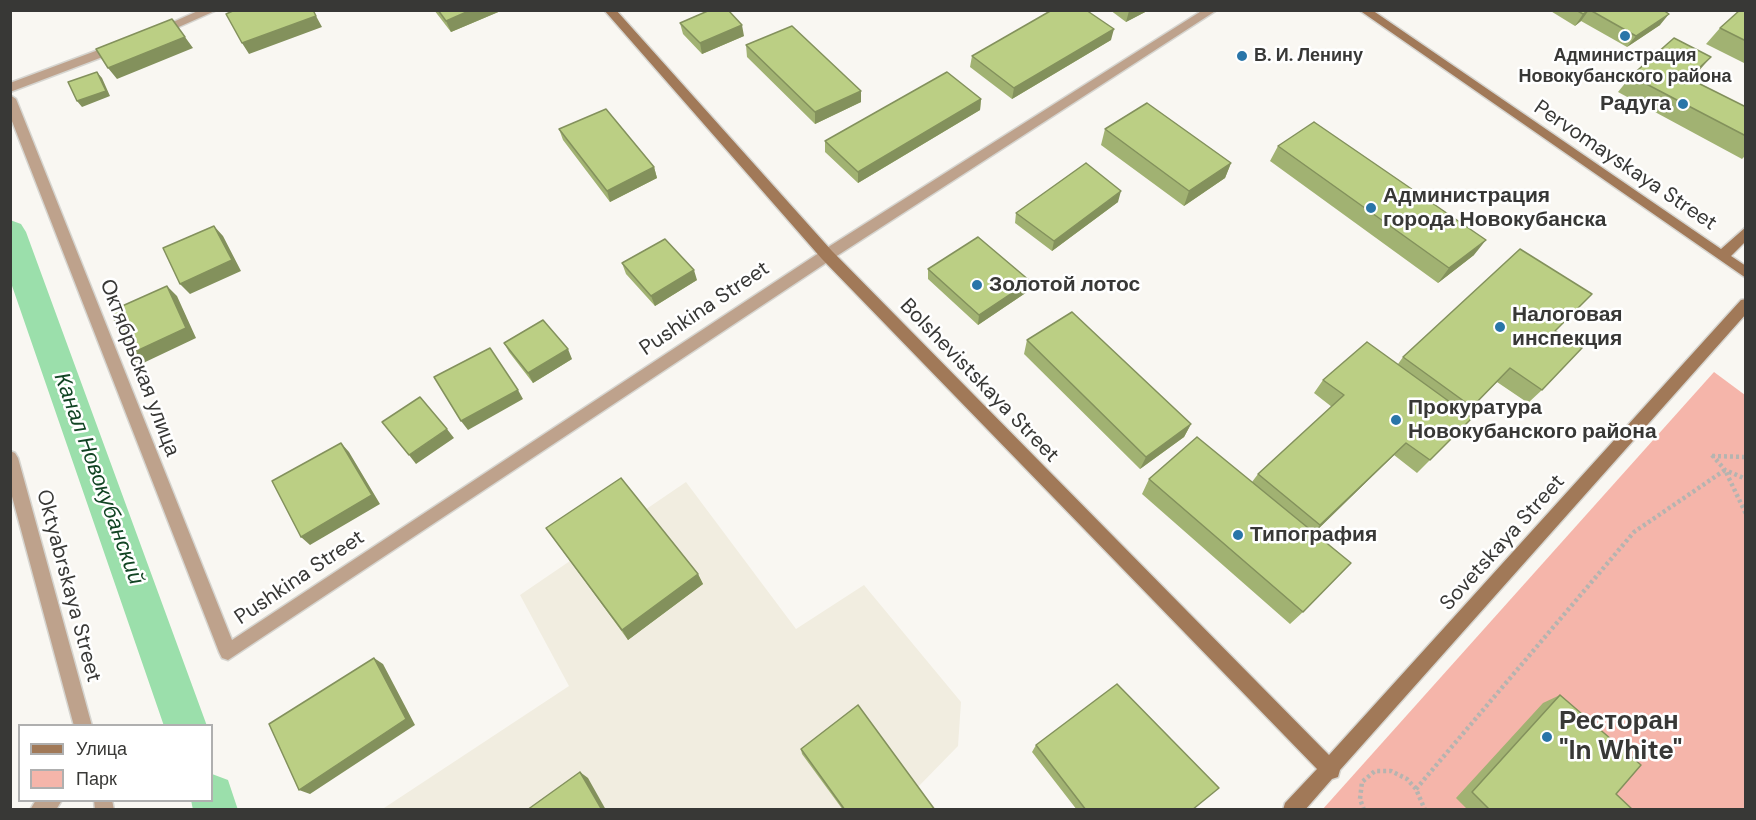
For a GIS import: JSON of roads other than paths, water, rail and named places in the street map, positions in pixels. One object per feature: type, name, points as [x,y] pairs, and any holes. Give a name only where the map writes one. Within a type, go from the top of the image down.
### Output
[{"type":"main road","name":"Bolshevistskaya Street","points":[[609,10],[827,255],[1330,770]]},
{"type":"main road","name":"Pervomayskaya Street","points":[[1364,10],[1746,273]]},
{"type":"main road","points":[[1722,255],[1746,232]]},
{"type":"main road","name":"Sovetskaya Street","points":[[1292,810],[1746,304]]},
{"type":"street","points":[[10,88],[212,10]]},
{"type":"street","name":"Pushkina Street","points":[[228,652],[827,255],[1212,10]]},
{"type":"street","name":"Октябрьская улица","points":[[10,99],[228,652]]},
{"type":"street","name":"Oktyabrskaya Street","points":[[10,458],[82,724]]},
{"type":"waterway","name":"Канал Новокубанский","points":[[10,232],[185,724]]},
{"type":"waterway","name":"Канал Новокубанский","points":[[213,800],[216,810]]},
{"type":"place","name":"Администрация Новокубанского района","points":[[1625,36]]},
{"type":"place","name":"В. И. Ленину","points":[[1242,56]]},
{"type":"place","name":"Радуга","points":[[1683,104]]},
{"type":"place","name":"Администрация города Новокубанска","points":[[1371,208]]},
{"type":"place","name":"Золотой лотос","points":[[977,285]]},
{"type":"place","name":"Налоговая инспекция","points":[[1500,327]]},
{"type":"place","name":"Прокуратура Новокубанского района","points":[[1396,420]]},
{"type":"place","name":"Типография","points":[[1238,535]]},
{"type":"place","name":"Ресторан \"In White\"","points":[[1547,737]]}]
